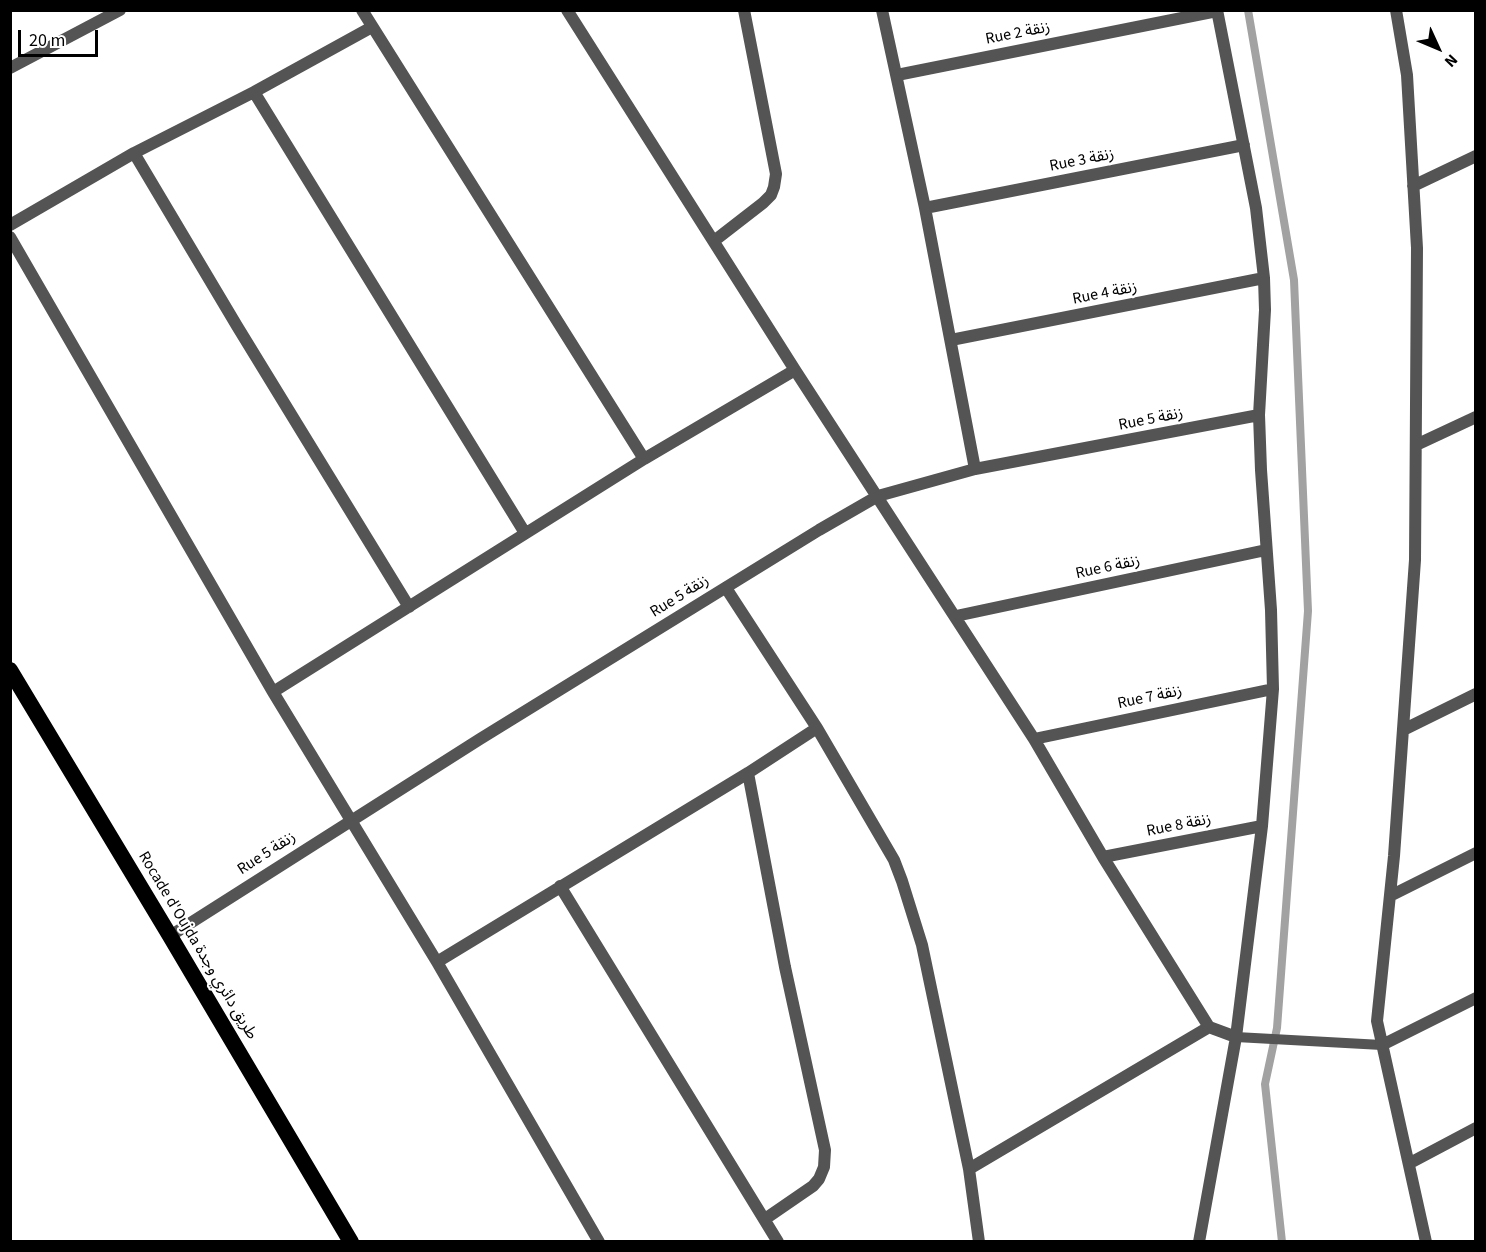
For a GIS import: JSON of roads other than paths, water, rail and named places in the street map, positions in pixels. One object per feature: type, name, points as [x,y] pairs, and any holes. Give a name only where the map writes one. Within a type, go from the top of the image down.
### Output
[{"type":"highway","name":"Rocade d'Oujda طريق دائري وجدة","points":[[10,670],[171,936],[351,1242]]},
{"type":"street","points":[[10,68],[120,10]]},
{"type":"street","points":[[362,10],[535,282],[644,459]]},
{"type":"street","points":[[567,10],[795,370],[1035,740],[1103,857],[1209,1027],[1236,1037]]},
{"type":"street","points":[[714,241],[763,203],[771,195],[775,180],[773,155],[744,10]]},
{"type":"street","points":[[882,10],[926,208],[975,469]]},
{"type":"street","points":[[1396,10],[1407,75],[1417,248],[1415,560],[1390,896],[1377,1021],[1426,1242]]},
{"type":"street","points":[[1199,1242],[1236,1037],[1262,826],[1273,688],[1271,610],[1259,416],[1265,310],[1264,278],[1256,208],[1217,11]]},
{"type":"street","name":"Rue 2 زنقة","points":[[897,75],[1217,11]]},
{"type":"street","points":[[10,225],[134,153],[254,92],[372,27]]},
{"type":"street","points":[[254,92],[525,533]]},
{"type":"street","name":"Rue 3 زنقة","points":[[926,208],[1244,145]]},
{"type":"street","points":[[134,153],[409,607]]},
{"type":"street","points":[[1413,186],[1476,156]]},
{"type":"street","points":[[10,237],[273,692],[437,963],[599,1242]]},
{"type":"street","name":"Rue 4 زنقة","points":[[951,340],[1264,278]]},
{"type":"street","points":[[273,692],[644,459],[795,370]]},
{"type":"street","name":"Rue 5 زنقة","points":[[171,936],[350,820],[878,496],[975,469],[1259,416]]},
{"type":"street","points":[[1416,444],[1475,418]]},
{"type":"street","name":"Rue 6 زنقة","points":[[956,616],[1266,550]]},
{"type":"street","points":[[726,588],[817,728],[894,860],[903,881],[922,945],[969,1168],[979,1242]]},
{"type":"street","name":"Rue 7 زنقة","points":[[1035,740],[1273,688]]},
{"type":"street","points":[[1403,730],[1476,694]]},
{"type":"street","points":[[437,963],[817,728]]},
{"type":"street","points":[[748,772],[785,967],[825,1150],[824,1167],[813,1186],[765,1219]]},
{"type":"street","name":"Rue 8 زنقة","points":[[1103,857],[1262,826]]},
{"type":"street","points":[[1390,896],[1476,853]]},
{"type":"street","points":[[560,886],[778,1242]]},
{"type":"street","points":[[1382,1045],[1476,998]]},
{"type":"street","points":[[969,1168],[1209,1027]]},
{"type":"street","points":[[1410,1163],[1476,1128]]},
{"type":"lane","points":[[1236,1037],[1382,1045]]},
{"type":"waterway","points":[[1248,10],[1294,280],[1308,611],[1277,1028],[1265,1084],[1282,1242]]}]
